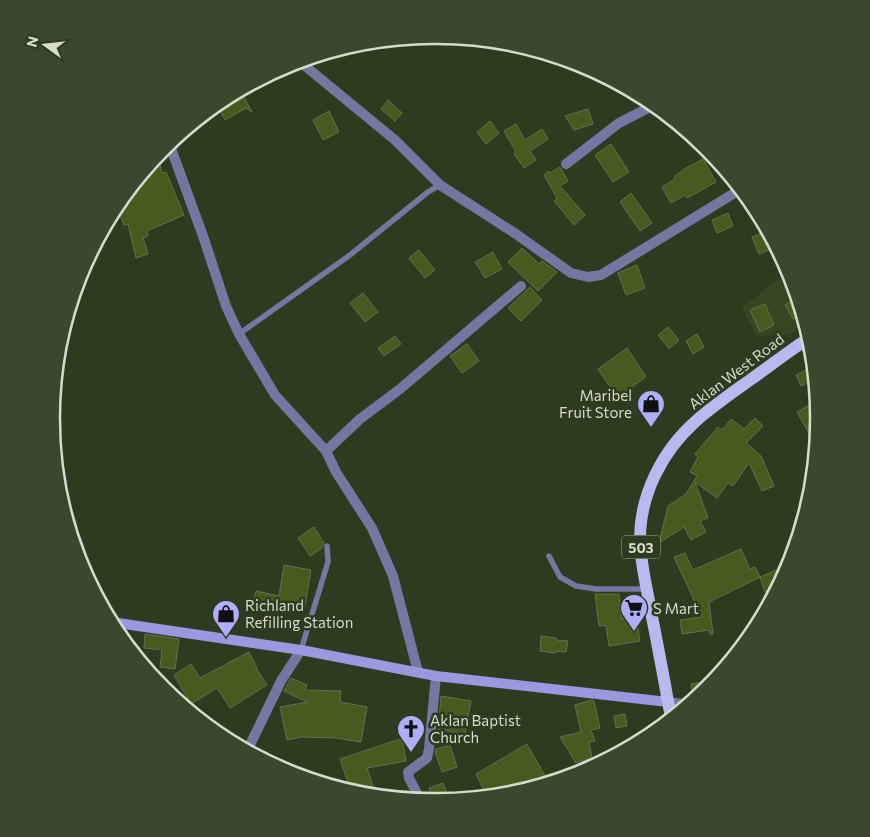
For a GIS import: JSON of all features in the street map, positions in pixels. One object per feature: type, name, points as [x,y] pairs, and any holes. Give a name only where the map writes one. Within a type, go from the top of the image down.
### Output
[{"type":"main road","name":"Aklan West Road","points":[[670,710],[640,542],[646,496],[657,471],[668,454],[695,422],[721,400],[802,343]]},
{"type":"street","points":[[307,67],[396,140],[440,185],[516,234],[571,273],[588,278],[601,275],[734,193]]},
{"type":"street","points":[[566,164],[619,124],[646,109]]},
{"type":"street","points":[[172,152],[226,306],[239,334],[275,395],[326,451],[336,472],[372,528],[393,576],[418,672]]},
{"type":"street","points":[[326,451],[360,420],[400,389],[521,286]]},
{"type":"street","points":[[121,623],[301,650],[436,676],[678,703]]},
{"type":"street","points":[[250,744],[281,681],[301,650]]},
{"type":"street","points":[[416,792],[408,772],[427,758],[436,676]]},
{"type":"lane","points":[[239,334],[350,255],[428,192],[440,185]]},
{"type":"lane","points":[[301,650],[328,562],[327,546]]},
{"type":"lane","points":[[549,556],[560,577],[576,586],[596,589],[647,588]]},
{"type":"shaded area","points":[[782,277],[799,328],[789,335],[757,336],[741,307]]},
{"type":"building","points":[[244,97],[252,112],[246,108],[225,120],[221,111]]},
{"type":"building","points":[[388,100],[402,113],[395,121],[381,109]]},
{"type":"building","points":[[588,109],[593,124],[574,130],[565,116]]},
{"type":"building","points":[[329,111],[339,132],[323,140],[313,120]]},
{"type":"building","points":[[490,121],[499,133],[486,144],[477,132]]},
{"type":"building","points":[[516,124],[525,140],[542,129],[548,139],[530,151],[536,160],[524,168],[514,154],[516,152],[504,131]]},
{"type":"building","points":[[611,144],[629,172],[613,182],[595,155]]},
{"type":"building","points":[[703,159],[716,182],[687,198],[685,195],[671,203],[662,187],[675,179],[674,177],[683,170]]},
{"type":"building","points":[[160,164],[162,173],[166,172],[184,215],[147,231],[148,236],[143,238],[148,254],[136,258],[128,224],[124,225],[120,215]]},
{"type":"building","points":[[560,167],[568,181],[560,186],[585,215],[574,225],[554,201],[557,198],[544,175],[548,171],[550,173]]},
{"type":"building","points":[[631,193],[652,223],[640,231],[620,202]]},
{"type":"building","points":[[728,213],[733,226],[717,233],[712,220]]},
{"type":"building","points":[[761,233],[769,250],[759,254],[752,237]]},
{"type":"building","points":[[522,248],[539,264],[542,261],[557,272],[538,291],[508,262]]},
{"type":"building","points":[[419,250],[435,270],[425,278],[409,258]]},
{"type":"building","points":[[493,252],[502,269],[485,278],[475,262]]},
{"type":"building","points":[[637,265],[645,288],[626,295],[618,273]]},
{"type":"building","points":[[530,287],[542,300],[521,321],[508,308]]},
{"type":"building","points":[[363,293],[378,312],[365,322],[350,303]]},
{"type":"building","points":[[791,301],[796,318],[793,319],[785,305]]},
{"type":"building","points":[[765,304],[774,325],[760,332],[750,310]]},
{"type":"building","points":[[668,327],[679,340],[669,349],[658,335]]},
{"type":"building","points":[[697,334],[704,347],[693,354],[686,341]]},
{"type":"building","points":[[395,336],[401,344],[384,356],[378,348]]},
{"type":"building","points":[[467,344],[479,361],[462,373],[450,356]]},
{"type":"building","points":[[627,348],[646,377],[617,397],[598,369]]},
{"type":"building","points":[[807,370],[808,382],[801,386],[796,375]]},
{"type":"building","points":[[809,405],[809,434],[797,412]]},
{"type":"building","points":[[755,418],[763,426],[746,443],[761,456],[774,486],[762,491],[749,463],[733,486],[728,483],[717,498],[695,482],[708,518],[700,521],[706,532],[691,540],[684,527],[659,543],[668,506],[686,494],[697,476],[690,472],[698,457],[695,454],[718,427],[722,430],[731,419],[744,429]]},
{"type":"building","points":[[314,527],[324,543],[322,548],[310,556],[298,538]]},
{"type":"building","points":[[741,549],[750,569],[755,567],[760,577],[709,602],[713,634],[711,635],[709,630],[682,634],[680,620],[702,617],[674,557],[685,553],[693,570]]},
{"type":"building","points":[[284,565],[311,570],[304,612],[269,606],[268,611],[252,609],[256,591],[279,596]]},
{"type":"building","points":[[776,570],[767,591],[765,592],[760,577]]},
{"type":"building","points":[[595,594],[619,594],[622,619],[636,616],[640,641],[609,646],[606,625],[599,626]]},
{"type":"building","points":[[145,634],[179,639],[175,669],[160,667],[162,650],[144,648]]},
{"type":"building","points":[[541,636],[568,641],[566,652],[540,651]]},
{"type":"building","points":[[249,652],[256,668],[267,685],[230,708],[217,688],[192,703],[174,675],[191,664],[200,678]]},
{"type":"building","points":[[291,678],[307,685],[305,690],[341,691],[340,702],[367,707],[361,742],[336,738],[301,737],[287,740],[280,707],[307,702],[284,691]]},
{"type":"building","points":[[701,682],[692,690],[691,684]]},
{"type":"building","points":[[441,696],[471,701],[465,734],[438,729]]},
{"type":"building","points":[[594,701],[600,728],[591,730],[595,741],[589,742],[592,758],[576,763],[560,737],[581,732],[575,705]]},
{"type":"building","points":[[625,714],[627,726],[616,728],[614,716]]},
{"type":"building","points":[[402,739],[406,761],[367,768],[373,788],[348,782],[340,759]]},
{"type":"building","points":[[527,744],[545,776],[484,790],[476,774]]},
{"type":"building","points":[[450,745],[457,767],[442,772],[435,752],[436,749]]},
{"type":"building","points":[[443,783],[447,793],[431,793],[429,788]]},
{"type":"place","name":"Maribel Fruit Store","points":[[651,428]]},
{"type":"place","name":"S Mart","points":[[634,632]]},
{"type":"place","name":"Richland Refilling Station","points":[[226,638]]},
{"type":"place","name":"Aklan Baptist Church","points":[[411,753]]}]
